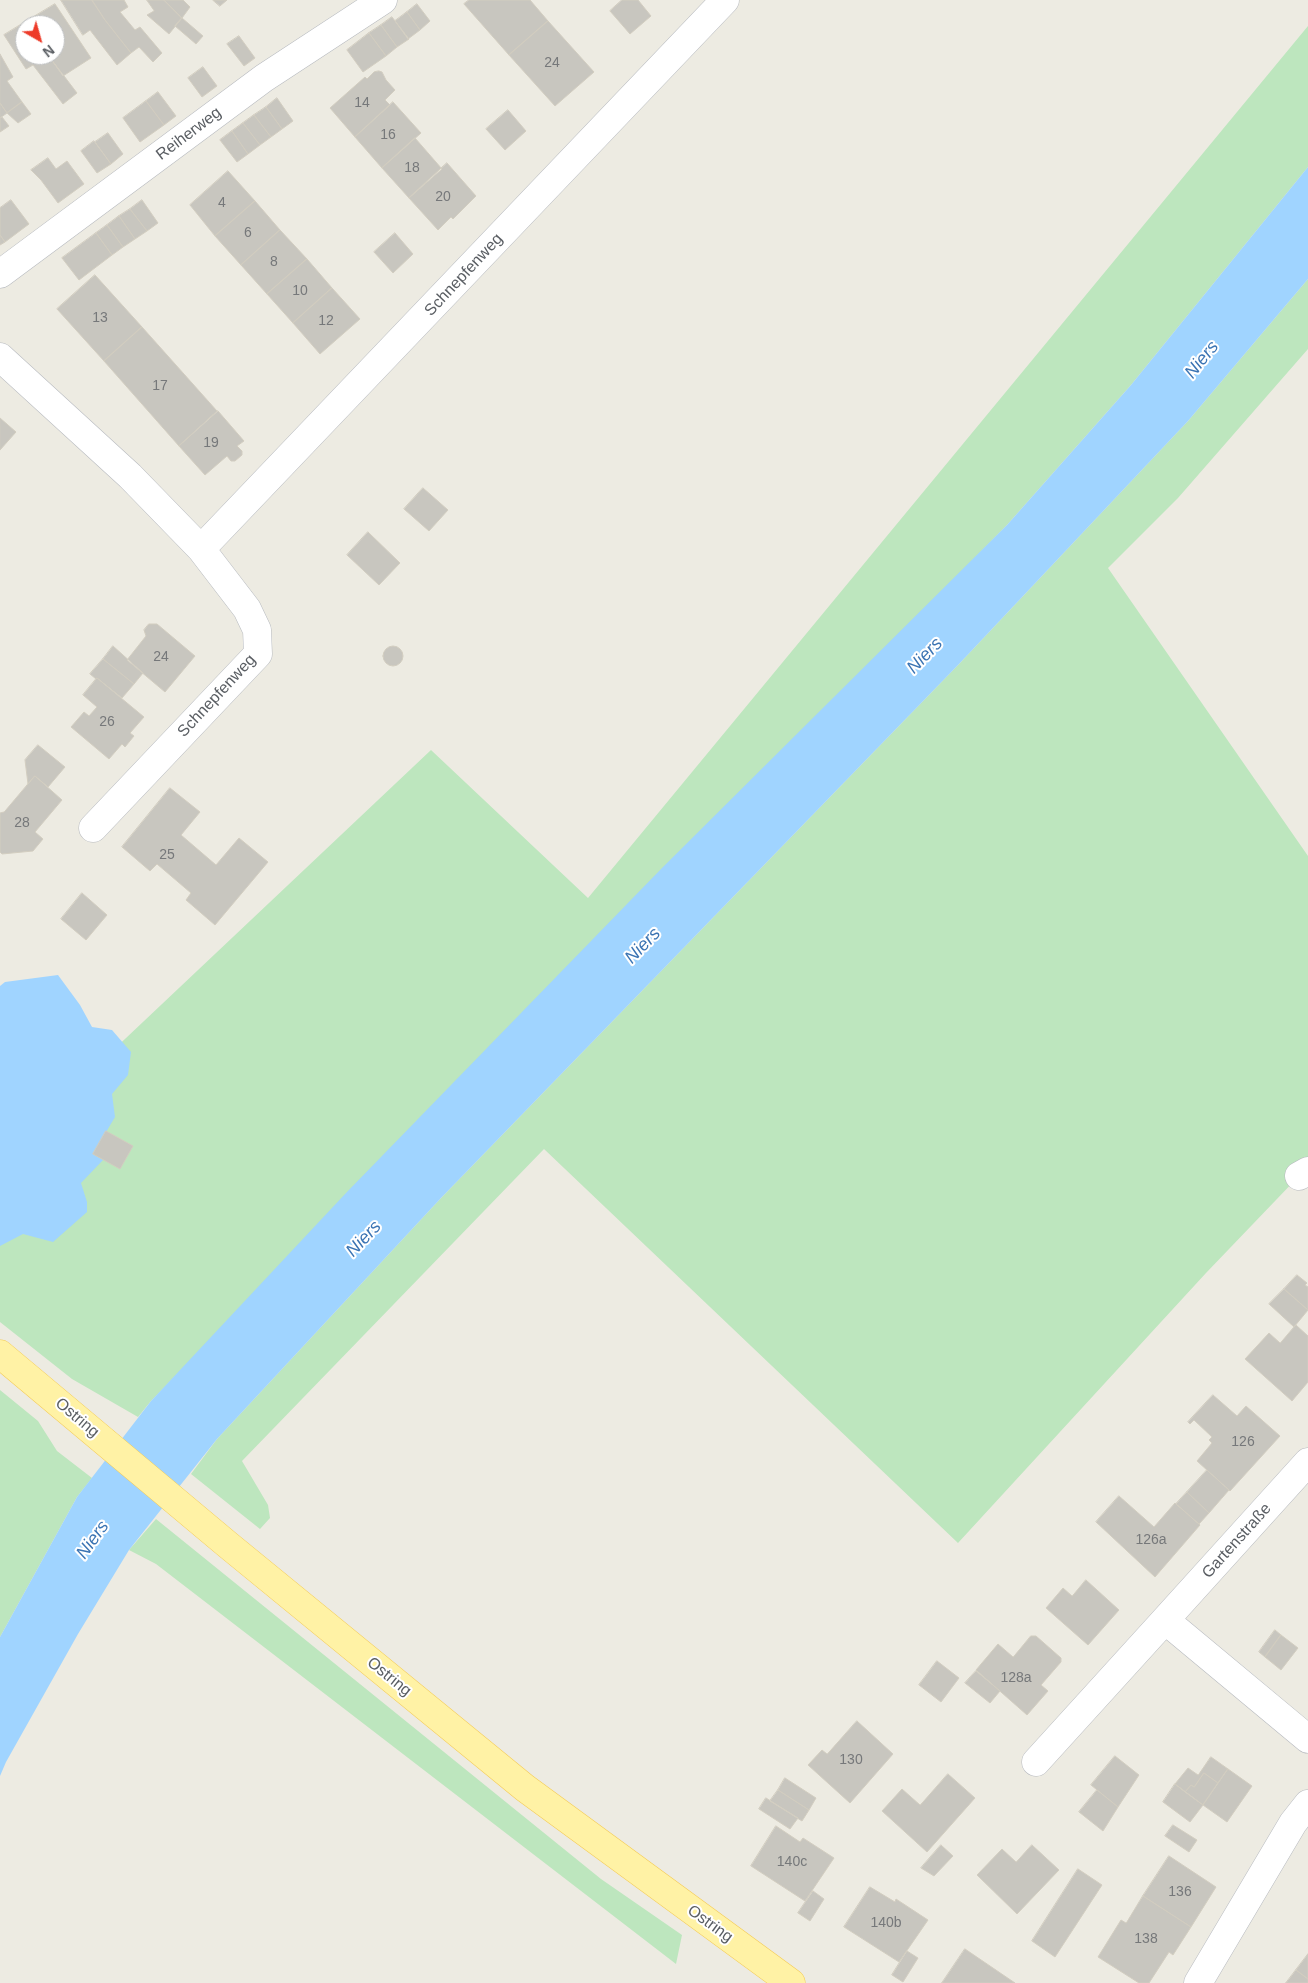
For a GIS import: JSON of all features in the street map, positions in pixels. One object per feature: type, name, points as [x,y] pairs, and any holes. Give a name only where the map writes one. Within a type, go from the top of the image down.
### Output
[{"type":"main road","name":"Ostring","points":[[0,1354],[525,1788],[791,1983]]},
{"type":"street","name":"Reiherweg","points":[[0,274],[264,78],[382,0]]},
{"type":"street","name":"Schnepfenweg","points":[[201,549],[725,0]]},
{"type":"street","name":"Schnepfenweg","points":[[0,357],[130,476],[201,549],[247,609],[257,630],[258,654],[93,828]]},
{"type":"street","name":"Gartenstraße","points":[[1036,1762],[1308,1462]]},
{"type":"street","points":[[1165,1620],[1308,1739]]},
{"type":"street","points":[[1198,1983],[1293,1823],[1308,1804]]},
{"type":"green space","points":[[1308,26],[1308,167],[1131,385],[1007,525],[151,1401],[138,1417],[72,1379],[0,1322],[0,1157],[431,750],[588,898]]},
{"type":"green space","points":[[1308,279],[1308,349],[1178,498],[1108,568],[1308,856],[1308,1171],[1299,1176],[1206,1273],[958,1543],[544,1149],[242,1461],[268,1505],[270,1518],[260,1529],[191,1474],[217,1439],[441,1198],[959,664],[1188,421]]},
{"type":"green space","points":[[0,1390],[38,1421],[57,1451],[92,1478],[77,1497],[0,1637]]},
{"type":"green space","points":[[156,1519],[601,1879],[682,1935],[676,1964],[156,1564],[129,1550]]},
{"type":"water","name":"Niers","points":[[1308,167],[1308,279],[1188,421],[959,664],[441,1198],[217,1439],[129,1550],[78,1634],[0,1776],[0,1637],[77,1497],[151,1401],[346,1193],[662,868],[1007,525],[1131,385]]},
{"type":"water","points":[[58,975],[80,1005],[92,1027],[112,1030],[131,1052],[128,1075],[112,1094],[115,1117],[93,1154],[103,1160],[81,1183],[87,1202],[87,1212],[53,1242],[23,1234],[0,1246],[0,986],[5,982]]},
{"type":"building","points":[[61,0],[92,0],[131,53],[117,65],[90,30],[83,35]]},
{"type":"building","points":[[92,0],[124,0],[128,7],[120,12],[135,30],[140,27],[162,53],[153,62],[139,47],[131,53]]},
{"type":"building","points":[[147,0],[164,0],[182,18],[169,34],[147,15],[154,11]]},
{"type":"building","points":[[164,0],[183,0],[190,7],[182,18]]},
{"type":"building","points":[[213,0],[227,0],[220,6]]},
{"type":"building","points":[[469,0],[530,0],[548,21],[509,55],[464,4]]},
{"type":"building","points":[[622,0],[638,0],[651,16],[630,34],[610,11]]},
{"type":"building","points":[[55,4],[62,15],[37,15]]},
{"type":"building","points":[[417,4],[430,21],[420,30],[407,12]]},
{"type":"building","points":[[407,12],[420,30],[408,39],[395,21]]},
{"type":"building","points":[[392,17],[409,39],[397,47],[381,25]]},
{"type":"building","points":[[182,18],[203,36],[196,44],[175,26]]},
{"type":"building","points":[[65,19],[91,58],[63,76],[55,65],[65,65]]},
{"type":"building","points":[[548,21],[594,72],[555,106],[509,55]]},
{"type":"building","points":[[381,25],[397,47],[386,56],[369,33]]},
{"type":"building","points":[[15,28],[15,52],[4,35]]},
{"type":"building","points":[[369,33],[386,56],[363,72],[347,50]]},
{"type":"building","points":[[239,36],[255,58],[244,66],[227,44]]},
{"type":"building","points":[[0,54],[13,77],[7,81],[22,102],[7,113],[0,103]]},
{"type":"building","points":[[23,65],[33,65],[26,69]]},
{"type":"building","points":[[33,65],[56,65],[77,93],[63,104]]},
{"type":"building","points":[[203,67],[217,86],[202,97],[188,78]]},
{"type":"building","points":[[374,72],[382,72],[395,90],[385,100],[390,105],[355,137],[330,108],[365,77],[367,79]]},
{"type":"building","points":[[158,92],[176,116],[164,125],[146,101]]},
{"type":"building","points":[[277,98],[293,121],[282,129],[266,107]]},
{"type":"building","points":[[146,101],[164,125],[140,142],[123,118]]},
{"type":"building","points":[[22,102],[31,114],[18,123],[7,113]]},
{"type":"building","points":[[393,102],[421,133],[382,168],[355,137]]},
{"type":"building","points":[[0,103],[7,113],[0,118]]},
{"type":"building","points":[[266,107],[282,129],[271,137],[254,115]]},
{"type":"building","points":[[508,110],[526,131],[505,150],[486,129]]},
{"type":"building","points":[[254,115],[271,137],[260,145],[243,123]]},
{"type":"building","points":[[2,117],[9,126],[0,132],[0,118]]},
{"type":"building","points":[[243,123],[260,145],[248,154],[232,131]]},
{"type":"building","points":[[232,131],[248,154],[237,162],[220,140]]},
{"type":"building","points":[[108,133],[123,154],[111,164],[95,142]]},
{"type":"building","points":[[415,138],[442,169],[409,198],[382,168]]},
{"type":"building","points":[[94,141],[111,164],[97,173],[81,151]]},
{"type":"building","points":[[48,158],[56,169],[67,161],[84,184],[58,203],[31,170]]},
{"type":"building","points":[[447,163],[476,196],[453,219],[451,217],[438,230],[409,198]]},
{"type":"building","points":[[228,171],[255,201],[215,236],[190,205]]},
{"type":"building","points":[[11,200],[29,224],[5,242],[0,235],[0,208]]},
{"type":"building","points":[[142,200],[158,223],[147,231],[130,209]]},
{"type":"building","points":[[255,201],[280,230],[241,265],[215,236]]},
{"type":"building","points":[[130,209],[147,231],[135,239],[119,216]]},
{"type":"building","points":[[119,216],[135,239],[123,247],[107,225]]},
{"type":"building","points":[[107,225],[123,247],[112,255],[96,233]]},
{"type":"building","points":[[280,230],[307,259],[267,294],[241,265]]},
{"type":"building","points":[[96,233],[112,255],[79,280],[62,258]]},
{"type":"building","points":[[395,233],[413,254],[393,273],[374,252]]},
{"type":"building","points":[[0,235],[5,242],[0,245]]},
{"type":"building","points":[[307,259],[332,288],[293,323],[267,294]]},
{"type":"building","points":[[95,275],[142,327],[104,361],[57,309]]},
{"type":"building","points":[[332,288],[360,319],[320,354],[293,323]]},
{"type":"building","points":[[142,327],[217,411],[179,446],[104,361]]},
{"type":"building","points":[[218,411],[244,441],[237,446],[242,451],[242,455],[235,461],[231,461],[227,456],[205,475],[179,446]]},
{"type":"building","points":[[0,418],[16,432],[0,450]]},
{"type":"building","points":[[423,488],[448,510],[429,531],[404,509]]},
{"type":"building","points":[[368,532],[400,563],[379,585],[347,555]]},
{"type":"building","points":[[149,624],[157,624],[195,656],[165,692],[127,660],[146,636],[144,630]]},
{"type":"building","points":[[113,646],[143,673],[134,684],[103,659]]},
{"type":"building","points":[[393,646],[400,649],[403,656],[400,663],[393,666],[386,663],[383,656],[386,649]]},
{"type":"building","points":[[103,659],[134,684],[122,698],[90,674]]},
{"type":"building","points":[[97,678],[144,717],[130,733],[134,736],[125,747],[122,744],[109,759],[71,727],[84,712],[89,716],[97,707],[83,695]]},
{"type":"building","points":[[38,745],[65,767],[48,787],[35,776],[28,784],[25,760]]},
{"type":"building","points":[[35,776],[62,800],[35,832],[43,839],[33,851],[2,854],[0,852],[0,813],[4,812]]},
{"type":"building","points":[[170,788],[200,812],[181,835],[216,865],[239,838],[268,862],[215,925],[186,900],[191,893],[157,864],[150,871],[122,847]]},
{"type":"building","points":[[82,893],[107,915],[86,940],[61,919]]},
{"type":"building","points":[[106,1131],[133,1146],[120,1169],[93,1154]]},
{"type":"building","points":[[1297,1275],[1307,1283],[1305,1285],[1308,1287],[1308,1310],[1284,1289]]},
{"type":"building","points":[[1284,1289],[1308,1310],[1294,1327],[1269,1304]]},
{"type":"building","points":[[1296,1325],[1308,1336],[1308,1382],[1292,1401],[1245,1359],[1269,1333],[1280,1343]]},
{"type":"building","points":[[1213,1395],[1237,1416],[1246,1406],[1280,1436],[1230,1491],[1197,1461],[1212,1443],[1209,1440],[1212,1437],[1194,1420],[1190,1424],[1188,1422]]},
{"type":"building","points":[[1207,1470],[1229,1490],[1209,1513],[1187,1492]]},
{"type":"building","points":[[1187,1492],[1209,1513],[1199,1524],[1176,1504]]},
{"type":"building","points":[[1119,1496],[1154,1527],[1175,1503],[1200,1525],[1155,1577],[1096,1522]]},
{"type":"building","points":[[1086,1580],[1119,1610],[1088,1645],[1046,1608],[1063,1588],[1072,1596]]},
{"type":"building","points":[[1275,1630],[1281,1635],[1265,1657],[1259,1652]]},
{"type":"building","points":[[1281,1635],[1298,1648],[1281,1670],[1265,1657]]},
{"type":"building","points":[[1031,1636],[1036,1636],[1061,1658],[1061,1662],[1041,1685],[1048,1691],[1027,1715],[976,1670],[998,1644],[1013,1657]]},
{"type":"building","points":[[937,1661],[959,1678],[941,1702],[919,1685]]},
{"type":"building","points":[[976,1671],[1000,1691],[990,1703],[965,1683]]},
{"type":"building","points":[[857,1721],[893,1754],[850,1803],[808,1765],[822,1750],[827,1754]]},
{"type":"building","points":[[1115,1756],[1139,1775],[1118,1807],[1091,1785]]},
{"type":"building","points":[[1211,1757],[1228,1769],[1218,1783],[1204,1773],[1194,1787],[1191,1785],[1185,1792],[1175,1784],[1188,1768],[1198,1775]]},
{"type":"building","points":[[1228,1769],[1252,1786],[1227,1822],[1203,1805]]},
{"type":"building","points":[[1204,1773],[1218,1783],[1203,1805],[1185,1792],[1191,1785],[1194,1787]]},
{"type":"building","points":[[948,1774],[975,1798],[927,1852],[882,1811],[902,1789],[920,1805]]},
{"type":"building","points":[[785,1778],[816,1798],[809,1810],[778,1790]]},
{"type":"building","points":[[1175,1784],[1203,1805],[1190,1822],[1163,1802]]},
{"type":"building","points":[[778,1790],[809,1810],[802,1821],[770,1801]]},
{"type":"building","points":[[1097,1790],[1118,1807],[1103,1831],[1079,1812]]},
{"type":"building","points":[[766,1798],[798,1818],[790,1829],[759,1809]]},
{"type":"building","points":[[1173,1825],[1197,1840],[1189,1852],[1165,1836]]},
{"type":"building","points":[[776,1826],[800,1842],[803,1838],[834,1858],[805,1901],[751,1866]]},
{"type":"building","points":[[941,1845],[953,1856],[934,1876],[921,1868]]},
{"type":"building","points":[[1032,1845],[1059,1870],[1017,1914],[977,1875],[1002,1849],[1016,1862]]},
{"type":"building","points":[[1169,1856],[1216,1887],[1191,1927],[1143,1896]]},
{"type":"building","points":[[1078,1869],[1102,1885],[1055,1957],[1032,1941]]},
{"type":"building","points":[[870,1887],[895,1902],[896,1899],[928,1920],[899,1962],[844,1927]]},
{"type":"building","points":[[813,1891],[824,1899],[810,1921],[798,1913]]},
{"type":"building","points":[[1143,1896],[1191,1927],[1173,1955],[1169,1952],[1149,1983],[1139,1983],[1098,1957],[1121,1920],[1126,1923]]},
{"type":"building","points":[[965,1949],[1015,1983],[942,1983]]},
{"type":"building","points":[[907,1951],[918,1958],[903,1982],[892,1975]]},
{"type":"building","points":[[1308,1954],[1308,1979],[1296,1970]]},
{"type":"building","points":[[1296,1970],[1308,1979],[1308,1983],[1286,1983]]}]
